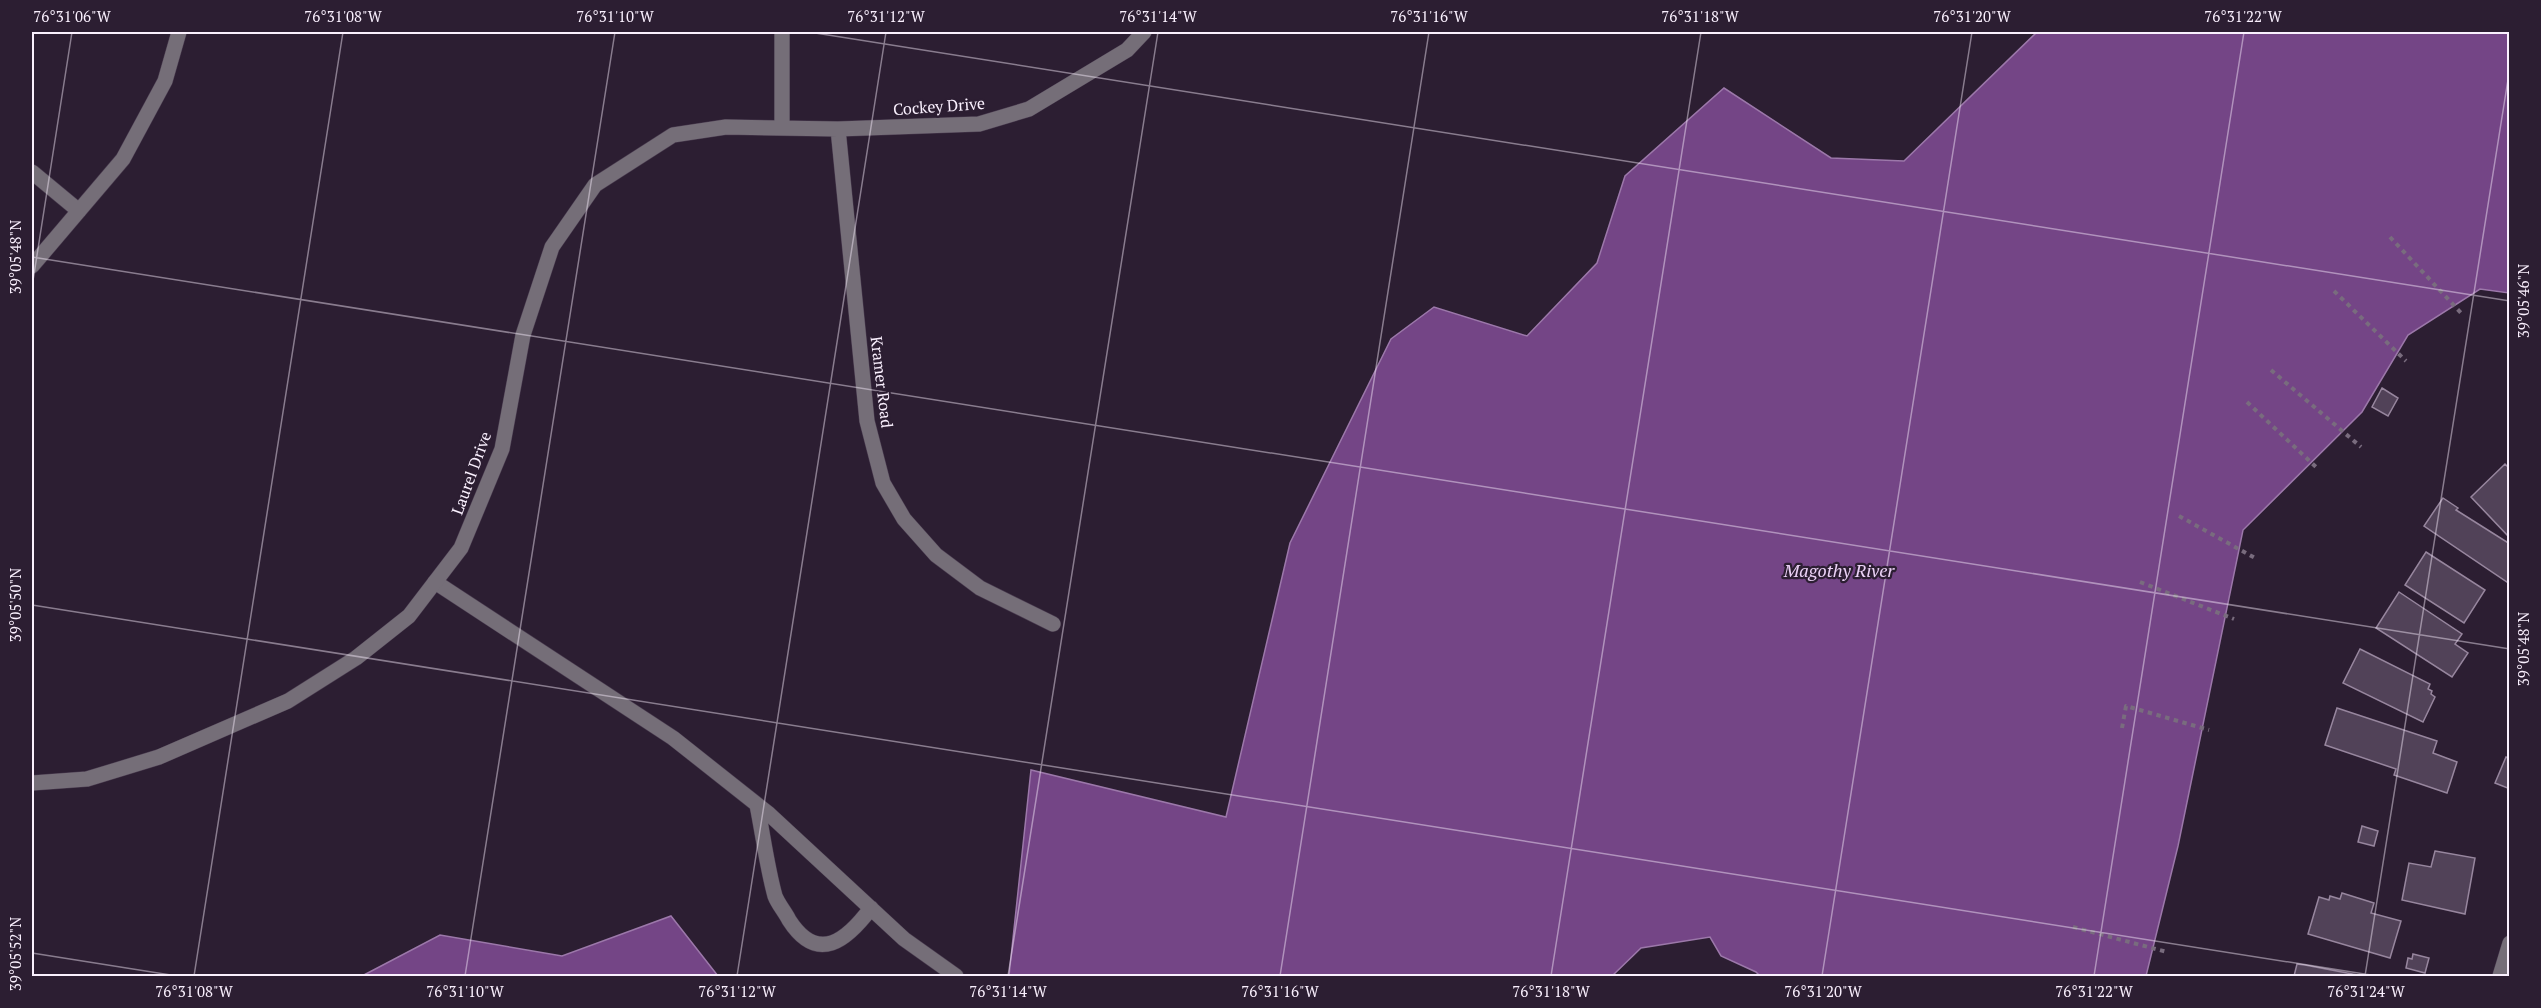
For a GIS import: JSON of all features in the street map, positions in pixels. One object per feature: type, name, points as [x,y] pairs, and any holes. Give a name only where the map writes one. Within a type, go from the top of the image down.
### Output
[{"type":"street","points":[[32,266],[123,159],[165,81],[179,32]]},
{"type":"street","points":[[782,32],[782,128]]},
{"type":"street","name":"Cockey Drive","points":[[782,128],[838,129],[979,124],[1029,109],[1127,50],[1144,32]]},
{"type":"street","name":"Laurel Drive","points":[[32,783],[87,779],[159,757],[288,701],[356,658],[409,616],[461,548],[502,449],[523,335],[552,247],[595,185],[674,135],[726,127],[782,128]]},
{"type":"street","name":"Kramer Road","points":[[838,129],[867,421],[883,483],[904,519],[936,555],[980,588],[1053,624]]},
{"type":"street","points":[[32,172],[79,211]]},
{"type":"street","points":[[435,582],[673,738],[757,805],[904,939],[956,976]]},
{"type":"street","points":[[757,805],[776,898],[797,931],[812,943],[833,944],[855,930],[871,908]]},
{"type":"street","points":[[2500,976],[2510,943]]},
{"type":"path","points":[[2390,237],[2462,314]]},
{"type":"path","points":[[2334,291],[2406,361]]},
{"type":"path","points":[[2271,370],[2361,447]]},
{"type":"path","points":[[2247,402],[2317,468]]},
{"type":"path","points":[[2179,516],[2255,558]]},
{"type":"path","points":[[2140,582],[2234,620]]},
{"type":"path","points":[[2122,728],[2126,706],[2209,730]]},
{"type":"path","points":[[2073,927],[2167,952]]},
{"type":"water","name":"Magothy River","points":[[2037,32],[2509,32],[2509,293],[2480,289],[2408,335],[2362,412],[2243,530],[2178,846],[2146,976],[1760,976],[1721,956],[1710,937],[1641,948],[1612,976],[1009,976],[1031,770],[1226,817],[1290,543],[1391,339],[1434,307],[1527,336],[1597,263],[1625,176],[1724,88],[1831,158],[1904,161]]},
{"type":"water","points":[[671,916],[718,976],[362,976],[440,935],[562,956]]},
{"type":"building","points":[[2382,388],[2398,398],[2388,416],[2372,407]]},
{"type":"building","points":[[2505,464],[2510,469],[2510,538],[2471,497]]},
{"type":"building","points":[[2443,498],[2458,508],[2456,510],[2510,544],[2510,584],[2424,526]]},
{"type":"building","points":[[2426,552],[2485,590],[2464,623],[2405,585]]},
{"type":"building","points":[[2399,592],[2462,634],[2455,644],[2468,653],[2452,677],[2376,628]]},
{"type":"building","points":[[2360,649],[2430,684],[2428,689],[2435,697],[2423,722],[2343,683]]},
{"type":"building","points":[[2337,708],[2437,741],[2433,753],[2457,762],[2447,793],[2394,775],[2396,769],[2325,745]]},
{"type":"building","points":[[2506,757],[2510,759],[2510,789],[2495,783]]},
{"type":"building","points":[[2362,826],[2378,831],[2374,846],[2358,842]]},
{"type":"building","points":[[2435,851],[2475,858],[2465,914],[2402,900],[2409,863],[2431,867]]},
{"type":"building","points":[[2342,893],[2374,903],[2371,913],[2401,921],[2390,958],[2308,934],[2319,897],[2329,900],[2330,896],[2340,899]]},
{"type":"building","points":[[2413,954],[2429,958],[2425,973],[2406,968],[2408,958],[2412,959]]},
{"type":"building","points":[[2297,964],[2305,965],[2363,976],[2294,976]]}]
